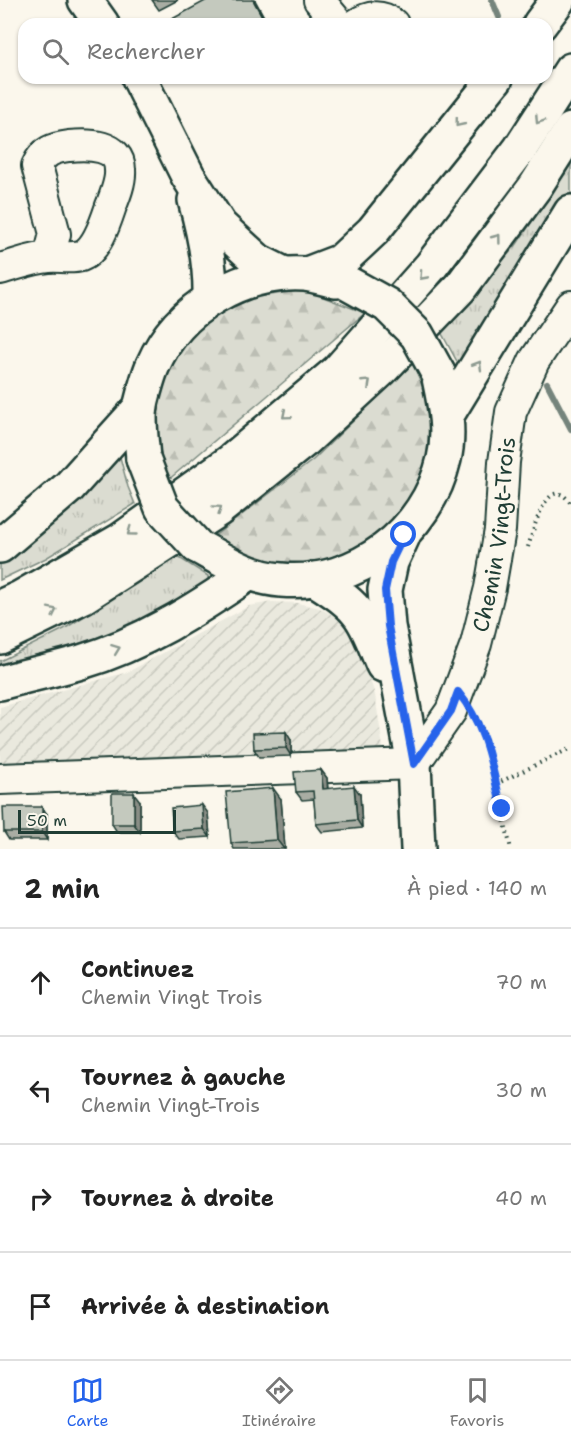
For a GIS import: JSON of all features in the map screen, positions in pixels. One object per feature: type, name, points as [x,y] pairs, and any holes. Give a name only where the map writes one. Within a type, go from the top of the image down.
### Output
[{"type":"main road","points":[[85,0],[98,18]]},
{"type":"main road","points":[[544,18],[558,0]]},
{"type":"main road","points":[[0,607],[20,598],[121,540],[230,462],[338,371],[431,266],[520,149],[571,70]]},
{"type":"main road","points":[[142,84],[188,177],[220,226],[258,261],[296,274],[349,284],[387,305],[417,335],[438,373],[447,415],[445,458],[430,500],[404,535],[391,562],[385,590],[388,626],[414,764],[418,849]]},
{"type":"main road","points":[[404,535],[378,556],[348,571],[315,579],[281,580],[248,574],[197,546],[162,507],[143,459],[141,407],[153,364],[177,327],[210,298],[246,281],[296,274],[341,261],[373,231],[491,84]]},
{"type":"main road","points":[[0,637],[82,597],[200,521],[305,440],[381,370],[460,288],[536,187],[571,130]]},
{"type":"main road","points":[[188,177],[202,228],[210,276],[210,298]]},
{"type":"main road","points":[[447,415],[571,212]]},
{"type":"main road","points":[[0,546],[69,487],[141,407]]},
{"type":"main road","points":[[0,683],[82,662],[141,639],[205,604],[248,574]]},
{"type":"main road","points":[[315,579],[344,599],[362,618],[404,712]]},
{"type":"street","points":[[319,0],[334,18]]},
{"type":"street","points":[[365,18],[384,18]]},
{"type":"street","points":[[0,269],[42,258]]},
{"type":"street","name":"Chemin Vingt-Trois","points":[[414,764],[451,711],[476,644],[490,588],[500,531],[504,462],[511,412],[534,361],[571,306]]},
{"type":"street","points":[[0,779],[414,764]]},
{"type":"path","points":[[528,547],[544,502],[560,494],[566,496],[571,504]]},
{"type":"path","points":[[458,692],[484,733],[511,849]]},
{"type":"path","points":[[496,784],[571,748]]},
{"type":"shaded area","points":[[272,602],[297,603],[320,608],[339,619],[357,639],[375,695],[384,754],[0,768],[0,707],[128,672],[249,606]]},
{"type":"green space","points":[[571,163],[571,197],[459,365],[441,332],[517,244]]},
{"type":"green space","points":[[305,290],[365,313],[167,481],[153,435],[160,388],[188,336],[239,299]]},
{"type":"green space","points":[[413,363],[430,405],[427,459],[409,505],[367,544],[308,566],[260,564],[213,537],[313,460]]},
{"type":"green space","points":[[120,457],[135,504],[46,558],[0,580],[0,559]]},
{"type":"green space","points":[[178,557],[208,576],[208,583],[141,624],[0,669],[0,661],[64,629]]},
{"type":"building","points":[[207,0],[253,0],[263,18],[174,18]]},
{"type":"building","points":[[286,732],[286,748],[254,749],[253,733]]},
{"type":"building","points":[[321,770],[323,789],[354,786],[357,820],[316,824],[313,791],[296,792],[294,772]]},
{"type":"building","points":[[273,788],[277,840],[231,843],[226,792]]},
{"type":"building","points":[[112,793],[134,793],[134,824],[112,824]]},
{"type":"building","points":[[202,805],[204,829],[173,831],[171,808]]},
{"type":"building","points":[[3,807],[42,807],[42,832],[4,832]]},
{"type":"waterway","points":[[492,0],[499,17]]},
{"type":"waterway","points":[[547,383],[571,429]]},
{"type":"route","points":[[404,535],[391,562],[385,590],[388,626],[414,764],[451,711],[458,692],[484,733],[502,809]]}]
